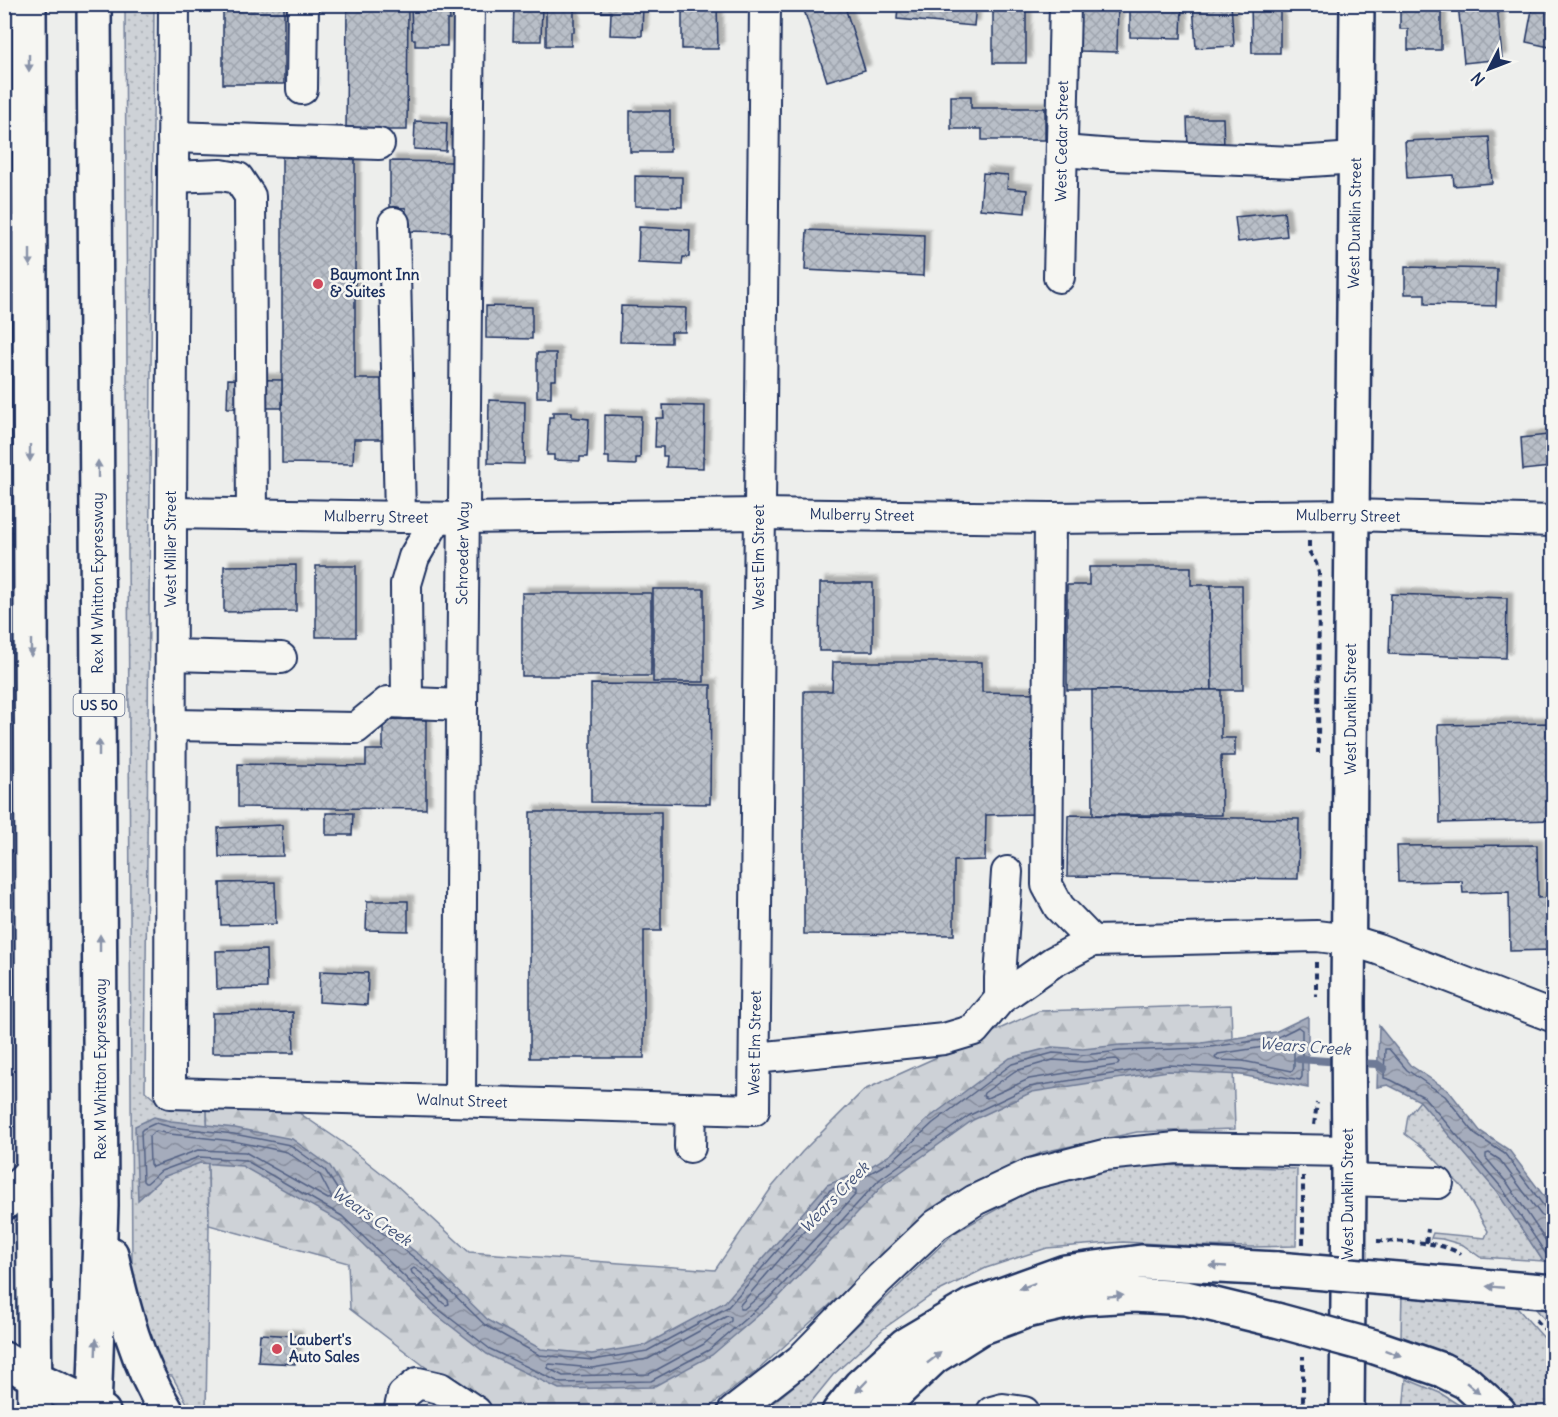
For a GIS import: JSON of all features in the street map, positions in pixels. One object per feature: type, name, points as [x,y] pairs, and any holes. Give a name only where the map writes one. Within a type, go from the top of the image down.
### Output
[{"type":"main road","points":[[29,4],[35,1413]]},
{"type":"main road","name":"Rex M Whitton Expressway","points":[[94,4],[101,1206],[97,1410]]},
{"type":"main road","name":"West Dunklin Street","points":[[1347,1413],[1349,1107],[1333,1001],[1349,940],[1357,4]]},
{"type":"main road","points":[[4,1203],[33,1170]]},
{"type":"main road","points":[[101,1206],[128,1323],[139,1356],[167,1413]]},
{"type":"main road","points":[[839,1413],[860,1386],[905,1345],[971,1306],[1065,1272],[1142,1262],[1277,1269],[1554,1292]]},
{"type":"main road","points":[[876,1413],[934,1357],[980,1328],[1038,1308],[1083,1298],[1133,1295],[1186,1298],[1375,1347],[1466,1382],[1499,1413]]},
{"type":"main road","points":[[4,1359],[97,1410]]},
{"type":"street","name":"West Miller Street","points":[[170,1093],[174,4]]},
{"type":"street","points":[[302,89],[303,4]]},
{"type":"street","name":"Schroeder Way","points":[[460,1101],[462,705],[450,518],[469,4]]},
{"type":"street","name":"West Elm Street","points":[[754,1110],[765,4]]},
{"type":"street","name":"West Cedar Street","points":[[1059,277],[1065,4]]},
{"type":"street","points":[[173,137],[380,144]]},
{"type":"street","points":[[1062,151],[1295,162],[1356,158]]},
{"type":"street","points":[[173,177],[221,175],[238,178],[250,196],[252,514]]},
{"type":"street","points":[[394,223],[400,517]]},
{"type":"street","name":"Mulberry Street","points":[[171,513],[450,518],[760,514],[1050,518],[1352,515],[1554,521]]},
{"type":"street","points":[[407,703],[406,584],[414,557],[450,518]]},
{"type":"street","points":[[1050,518],[1047,885],[1059,907],[1092,941]]},
{"type":"street","points":[[171,655],[281,658]]},
{"type":"street","points":[[171,725],[356,728],[388,702],[462,705]]},
{"type":"street","points":[[1000,999],[1007,873]]},
{"type":"street","points":[[755,1058],[944,1039],[974,1030],[1000,999],[1053,962],[1092,941],[1317,936],[1349,940],[1554,1017]]},
{"type":"street","name":"Walnut Street","points":[[170,1093],[754,1110]]},
{"type":"street","points":[[690,1147],[691,1108]]},
{"type":"street","points":[[733,1413],[800,1360],[936,1225],[975,1200],[1030,1174],[1104,1155],[1177,1148],[1349,1165],[1438,1183]]},
{"type":"street","points":[[399,1413],[403,1395],[418,1383],[440,1388],[476,1413]]},
{"type":"street","points":[[992,1413],[1003,1410],[1024,1413]]},
{"type":"path","points":[[1308,515],[1309,551],[1319,573],[1318,758]]},
{"type":"path","points":[[1317,936],[1333,1001]]},
{"type":"path","points":[[1426,1243],[1428,1229]]},
{"type":"green space","points":[[125,5],[154,5],[145,1091],[154,1099],[207,1102],[209,1225],[206,1412],[192,1412],[172,1376],[162,1375],[136,1296],[132,1271]]},
{"type":"green space","points":[[1231,1005],[1235,1129],[1137,1132],[1043,1152],[976,1182],[922,1218],[757,1371],[703,1412],[496,1412],[432,1372],[350,1309],[348,1263],[209,1225],[207,1102],[299,1113],[342,1142],[394,1183],[469,1252],[715,1270],[772,1187],[802,1152],[864,1090],[1039,1011]]},
{"type":"green space","points":[[1420,1101],[1498,1192],[1543,1261],[1480,1257],[1463,1245],[1431,1238],[1433,1233],[1485,1238],[1488,1231],[1463,1188],[1425,1149],[1405,1134],[1408,1116]]},
{"type":"green space","points":[[1210,1165],[1297,1169],[1296,1246],[1193,1246],[1123,1242],[1047,1248],[986,1268],[933,1294],[883,1329],[833,1375],[803,1412],[757,1412],[770,1405],[795,1385],[954,1233],[1022,1195],[1073,1176],[1124,1166]]},
{"type":"green space","points":[[1402,1292],[1510,1300],[1553,1348],[1553,1412],[1521,1412],[1488,1380],[1468,1365],[1401,1336]]},
{"type":"green space","points":[[1529,1301],[1553,1303],[1553,1329]]},
{"type":"green space","points":[[1406,1379],[1440,1393],[1470,1412],[1403,1412]]},
{"type":"water","points":[[1308,1016],[1308,1088],[1241,1075],[1168,1071],[1032,1092],[973,1120],[884,1184],[777,1299],[712,1355],[653,1387],[559,1389],[487,1354],[434,1313],[339,1221],[242,1166],[200,1163],[163,1177],[138,1200],[135,1126],[154,1117],[235,1128],[292,1139],[330,1166],[351,1202],[430,1263],[488,1320],[541,1349],[592,1354],[645,1345],[725,1302],[827,1185],[863,1171],[890,1155],[929,1118],[1010,1058],[1052,1047],[1083,1049],[1120,1045],[1202,1043],[1275,1032]]},
{"type":"water","points":[[1379,1026],[1410,1065],[1449,1091],[1480,1131],[1509,1150],[1543,1195],[1553,1209],[1553,1262],[1543,1261],[1497,1192],[1420,1101],[1388,1085],[1377,1087]]},
{"type":"building","points":[[223,4],[284,4],[284,84],[223,84]]},
{"type":"building","points":[[347,4],[408,4],[407,130],[346,130]]},
{"type":"building","points":[[411,4],[449,4],[447,46],[415,46],[415,39],[412,39]]},
{"type":"building","points":[[514,4],[542,4],[541,41],[513,41]]},
{"type":"building","points":[[546,4],[574,4],[574,32],[571,32],[571,46],[546,46]]},
{"type":"building","points":[[602,4],[643,4],[642,36],[610,35],[611,12],[602,12]]},
{"type":"building","points":[[682,4],[717,4],[718,49],[682,49]]},
{"type":"building","points":[[802,4],[844,4],[865,70],[827,81]]},
{"type":"building","points":[[898,4],[976,4],[974,26],[897,19]]},
{"type":"building","points":[[993,4],[1026,4],[1026,63],[993,63]]},
{"type":"building","points":[[1079,4],[1118,4],[1117,52],[1079,51]]},
{"type":"building","points":[[1130,4],[1182,4],[1181,38],[1130,37]]},
{"type":"building","points":[[1193,4],[1231,4],[1234,46],[1196,48]]},
{"type":"building","points":[[1251,4],[1280,4],[1280,53],[1252,53]]},
{"type":"building","points":[[1400,4],[1441,4],[1441,50],[1408,50],[1408,29],[1400,29]]},
{"type":"building","points":[[1458,4],[1497,4],[1502,59],[1464,63]]},
{"type":"building","points":[[1533,4],[1554,4],[1554,48],[1526,42]]},
{"type":"building","points":[[951,96],[971,96],[971,108],[1045,108],[1045,140],[982,140],[982,129],[951,129]]},
{"type":"building","points":[[630,111],[670,111],[670,152],[630,152]]},
{"type":"building","points":[[1187,118],[1223,118],[1224,148],[1188,149]]},
{"type":"building","points":[[415,121],[447,123],[446,151],[414,149]]},
{"type":"building","points":[[1489,137],[1492,183],[1454,186],[1453,175],[1407,178],[1405,141]]},
{"type":"building","name":"Baymont Inn & Suites","points":[[282,154],[355,155],[355,379],[384,379],[384,439],[354,439],[353,464],[282,463]]},
{"type":"building","points":[[390,161],[452,162],[451,232],[405,231],[406,208],[390,207]]},
{"type":"building","points":[[983,173],[1008,175],[1007,188],[1027,190],[1025,213],[980,209]]},
{"type":"building","points":[[635,176],[682,177],[682,207],[635,206]]},
{"type":"building","points":[[1284,212],[1287,236],[1238,242],[1235,217]]},
{"type":"building","points":[[639,227],[690,230],[689,257],[683,257],[682,265],[638,263]]},
{"type":"building","points":[[807,230],[924,235],[923,276],[805,270]]},
{"type":"building","points":[[1405,267],[1497,269],[1496,306],[1425,304],[1425,294],[1405,294]]},
{"type":"building","points":[[486,306],[532,307],[532,339],[486,338]]},
{"type":"building","points":[[621,306],[686,308],[685,332],[671,332],[671,343],[620,342]]},
{"type":"building","points":[[537,353],[556,353],[556,380],[551,380],[551,397],[537,397]]},
{"type":"building","points":[[228,379],[282,380],[282,408],[227,408]]},
{"type":"building","points":[[489,400],[525,402],[524,464],[488,463]]},
{"type":"building","points":[[663,405],[705,406],[703,468],[666,467],[667,456],[663,456],[663,447],[655,447],[656,418],[664,418]]},
{"type":"building","points":[[553,412],[572,412],[572,417],[589,419],[587,457],[580,457],[580,461],[554,460],[554,455],[547,455],[549,417],[553,417]]},
{"type":"building","points":[[605,415],[641,416],[640,458],[636,458],[636,465],[609,464],[609,457],[605,457]]},
{"type":"building","points":[[1547,435],[1550,467],[1523,470],[1521,438]]},
{"type":"building","points":[[296,565],[296,611],[224,612],[224,566]]},
{"type":"building","points":[[316,566],[356,566],[356,637],[316,637]]},
{"type":"building","points":[[1089,567],[1191,567],[1191,585],[1211,585],[1212,690],[1067,690],[1067,585],[1089,585]]},
{"type":"building","points":[[820,583],[873,583],[873,651],[819,651]]},
{"type":"building","points":[[1211,585],[1242,585],[1243,690],[1212,690]]},
{"type":"building","points":[[653,589],[704,589],[704,682],[653,682]]},
{"type":"building","points":[[522,593],[651,593],[651,676],[522,676]]},
{"type":"building","points":[[1391,594],[1507,598],[1506,658],[1389,654]]},
{"type":"building","points":[[833,662],[982,662],[982,692],[1040,693],[1040,814],[986,815],[985,860],[954,861],[954,935],[804,934],[804,691],[832,691]]},
{"type":"building","points":[[591,684],[711,685],[710,804],[591,802]]},
{"type":"building","points":[[1092,690],[1221,690],[1221,738],[1235,738],[1235,756],[1221,756],[1222,815],[1093,815]]},
{"type":"building","points":[[383,719],[426,720],[426,809],[238,807],[238,764],[366,766],[366,750],[383,750]]},
{"type":"building","points":[[1554,723],[1554,820],[1440,823],[1438,725]]},
{"type":"building","points":[[530,812],[661,812],[661,931],[644,931],[644,1058],[530,1058]]},
{"type":"building","points":[[326,813],[353,813],[352,835],[326,835]]},
{"type":"building","points":[[1068,815],[1299,819],[1298,879],[1067,876]]},
{"type":"building","points":[[282,825],[283,856],[219,857],[218,828]]},
{"type":"building","points":[[1537,845],[1538,898],[1554,897],[1554,950],[1510,951],[1509,892],[1463,893],[1462,881],[1398,882],[1397,846]]},
{"type":"building","points":[[275,882],[276,924],[221,925],[220,883]]},
{"type":"building","points":[[367,901],[408,901],[408,931],[366,930]]},
{"type":"building","points":[[266,950],[267,988],[217,989],[216,951]]},
{"type":"building","points":[[320,971],[368,973],[367,1005],[319,1002]]},
{"type":"building","points":[[293,1012],[294,1053],[212,1053],[212,1013]]},
{"type":"building","name":"Laubert's Auto Sales","points":[[260,1334],[297,1336],[295,1364],[258,1362]]},
{"type":"waterway","name":"Wears Creek","points":[[1299,1059],[1341,1062]]},
{"type":"waterway","name":"Wears Creek","points":[[1356,1063],[1377,1064],[1384,1069]]},
{"type":"place","name":"Baymont Inn & Suites","points":[[318,284]]},
{"type":"place","name":"Laubert's Auto Sales","points":[[277,1349]]}]
